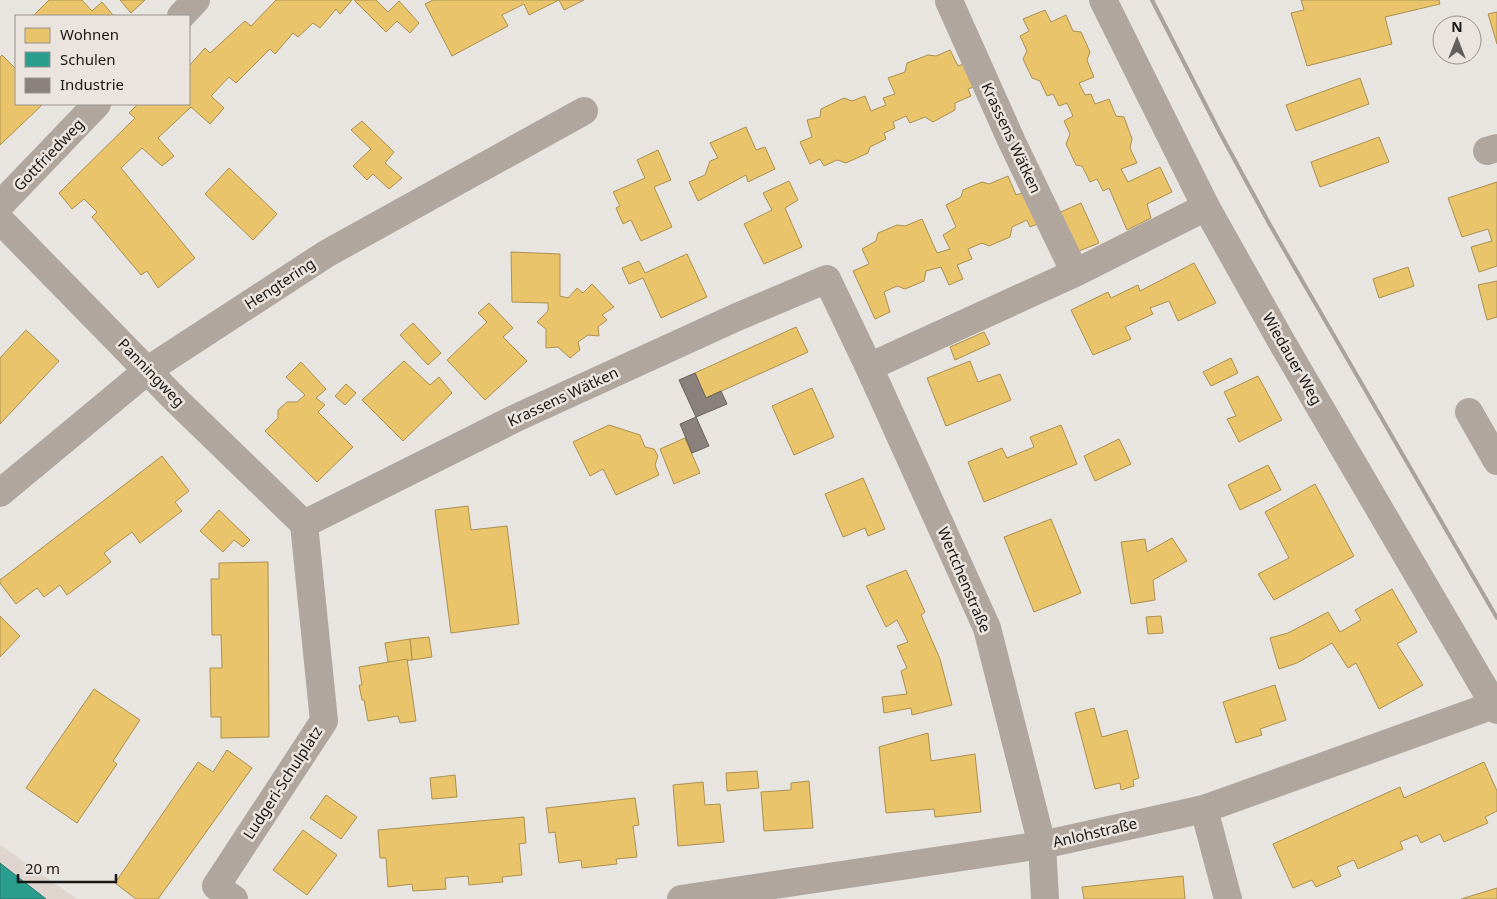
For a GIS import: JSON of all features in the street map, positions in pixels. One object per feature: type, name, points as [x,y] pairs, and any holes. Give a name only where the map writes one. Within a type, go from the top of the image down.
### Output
[{"type":"street","points":[[182,15],[196,0]]},
{"type":"street","name":"Wiedauer Weg","points":[[1103,0],[1206,207],[1290,356],[1496,707]]},
{"type":"street","name":"Krassens Wätken","points":[[949,1],[1012,142],[1075,273]]},
{"type":"street","name":"Gottfriedweg","points":[[0,205],[96,105]]},
{"type":"street","name":"Hengtering","points":[[0,493],[148,370],[326,254],[584,111]]},
{"type":"street","points":[[869,367],[1075,273],[1206,207]]},
{"type":"street","name":"Panningweg","points":[[0,220],[176,400],[304,524]]},
{"type":"street","name":"Krassens Wätken","points":[[304,524],[518,417],[737,317],[827,280]]},
{"type":"street","name":"Wertchenstraße","points":[[827,280],[869,367],[987,628],[1042,845],[1045,899]]},
{"type":"street","points":[[1469,412],[1497,461]]},
{"type":"street","name":"Ludgeri-Schulplatz","points":[[225,892],[324,721],[304,524]]},
{"type":"street","name":"Anlohstraße","points":[[681,899],[1042,845],[1204,808],[1496,707]]},
{"type":"street","points":[[1204,808],[1228,899]]},
{"type":"shaded area","points":[[0,845],[77,899],[0,899]]},
{"type":"building: Wohnen","points":[[49,0],[82,0],[92,11],[102,2],[113,15],[34,15]]},
{"type":"building: Wohnen","points":[[120,0],[145,0],[131,13]]},
{"type":"building: Wohnen","points":[[276,0],[352,0],[340,14],[336,9],[320,28],[313,23],[298,37],[293,33],[275,54],[270,49],[236,83],[229,77],[211,96],[224,108],[210,124],[191,107],[158,138],[174,156],[162,166],[142,148],[121,168],[195,258],[158,288],[147,271],[141,275],[92,217],[97,212],[84,199],[72,209],[59,193],[135,118],[129,113],[137,105],[190,105],[190,65],[205,48],[210,53],[245,21],[251,26]]},
{"type":"building: Wohnen","points":[[354,0],[376,0],[388,12],[399,1],[419,23],[410,33],[397,21],[386,32]]},
{"type":"building: Wohnen","points":[[433,0],[559,0],[529,15],[524,4],[502,15],[508,26],[452,56],[425,4]]},
{"type":"building: Wohnen","points":[[559,0],[584,0],[564,10]]},
{"type":"building: Wohnen","points":[[1301,0],[1439,0],[1440,4],[1385,17],[1392,44],[1307,66],[1291,13],[1304,10]]},
{"type":"building: Wohnen","points":[[1045,10],[1051,22],[1066,15],[1073,31],[1081,32],[1090,52],[1087,60],[1094,77],[1079,83],[1085,95],[1091,94],[1095,104],[1109,99],[1116,116],[1124,117],[1132,139],[1130,148],[1137,163],[1121,169],[1128,182],[1160,167],[1172,192],[1147,204],[1151,218],[1127,230],[1109,188],[1103,191],[1097,179],[1090,182],[1082,166],[1076,165],[1066,144],[1070,134],[1064,121],[1073,116],[1067,103],[1059,106],[1053,94],[1047,96],[1040,81],[1032,78],[1023,59],[1027,51],[1020,36],[1029,31],[1023,19]]},
{"type":"building: Wohnen","points":[[1497,12],[1497,44],[1488,14]]},
{"type":"building: Wohnen","points":[[950,50],[958,66],[971,61],[982,84],[968,89],[971,96],[955,103],[955,110],[933,122],[925,117],[910,123],[906,116],[893,122],[895,128],[884,133],[886,139],[870,147],[868,153],[846,163],[837,160],[824,166],[820,159],[810,164],[800,142],[812,137],[807,120],[820,117],[821,109],[844,98],[852,101],[865,96],[871,111],[886,105],[883,98],[895,94],[888,78],[905,72],[907,63],[928,55],[936,56]]},
{"type":"building: Wohnen","points":[[2,55],[15,68],[15,105],[42,105],[0,145],[0,57]]},
{"type":"building: Wohnen","points":[[1360,78],[1369,104],[1296,131],[1286,105]]},
{"type":"building: Wohnen","points":[[362,121],[394,152],[385,163],[402,178],[389,189],[373,174],[367,180],[353,166],[371,149],[351,130]]},
{"type":"building: Wohnen","points":[[746,127],[756,150],[765,147],[775,169],[748,182],[746,175],[698,201],[689,182],[705,175],[710,161],[718,158],[710,143]]},
{"type":"building: Wohnen","points":[[1379,137],[1389,162],[1320,187],[1311,162]]},
{"type":"building: Wohnen","points":[[658,150],[671,180],[654,187],[672,227],[641,241],[631,220],[623,224],[616,208],[620,206],[613,192],[645,178],[637,160]]},
{"type":"building: Wohnen","points":[[229,168],[277,214],[253,240],[205,194]]},
{"type":"building: Wohnen","points":[[1008,176],[1016,195],[1028,191],[1042,222],[1030,227],[1027,220],[1012,227],[1010,237],[989,246],[982,243],[968,249],[972,259],[957,265],[963,279],[949,285],[941,267],[926,271],[924,281],[905,289],[897,286],[884,292],[890,312],[875,319],[853,271],[869,264],[862,249],[876,241],[878,233],[897,225],[905,226],[922,219],[937,253],[950,249],[943,235],[956,227],[946,205],[961,197],[963,190],[982,182],[989,184]]},
{"type":"building: Wohnen","points":[[789,181],[798,200],[785,208],[802,247],[764,264],[744,224],[772,210],[763,193]]},
{"type":"building: Wohnen","points":[[1497,182],[1497,266],[1479,272],[1471,247],[1492,241],[1488,229],[1462,237],[1448,198]]},
{"type":"building: Wohnen","points":[[1081,203],[1099,243],[1074,253],[1056,214]]},
{"type":"building: Wohnen","points":[[511,252],[560,254],[560,296],[568,298],[577,288],[583,293],[592,284],[614,307],[602,315],[607,320],[598,327],[599,336],[588,335],[578,342],[580,350],[570,358],[558,347],[546,348],[546,329],[537,322],[548,311],[548,303],[512,302]]},
{"type":"building: Wohnen","points":[[687,254],[707,297],[661,318],[643,278],[629,284],[622,268],[639,261],[645,273]]},
{"type":"building: Wohnen","points":[[1194,263],[1216,303],[1178,321],[1169,301],[1150,308],[1153,314],[1125,327],[1131,339],[1093,355],[1071,310],[1108,292],[1111,298],[1138,285],[1140,291]]},
{"type":"building: Wohnen","points":[[1408,267],[1414,286],[1379,298],[1373,279]]},
{"type":"building: Wohnen","points":[[1497,281],[1497,317],[1487,320],[1478,285]]},
{"type":"building: Wohnen","points":[[489,303],[513,328],[503,337],[527,361],[485,400],[447,360],[487,322],[478,313]]},
{"type":"building: Wohnen","points":[[413,323],[441,353],[428,365],[400,335]]},
{"type":"building: Wohnen","points":[[796,327],[808,352],[706,398],[695,373]]},
{"type":"building: Wohnen","points":[[26,330],[59,361],[0,424],[0,358]]},
{"type":"building: Wohnen","points":[[984,332],[990,344],[955,360],[950,347]]},
{"type":"building: Wohnen","points":[[1231,358],[1238,373],[1211,386],[1203,372]]},
{"type":"building: Wohnen","points":[[404,361],[430,385],[439,377],[452,393],[403,441],[362,400]]},
{"type":"building: Wohnen","points":[[970,361],[978,382],[1000,374],[1011,400],[946,426],[927,378]]},
{"type":"building: Wohnen","points":[[301,362],[326,389],[316,398],[325,405],[318,412],[353,447],[317,482],[265,431],[278,418],[278,410],[287,402],[297,402],[305,395],[286,377]]},
{"type":"building: Wohnen","points":[[1258,376],[1282,420],[1239,442],[1227,419],[1236,416],[1224,392]]},
{"type":"building: Wohnen","points":[[346,384],[356,393],[345,405],[335,396]]},
{"type":"building: Wohnen","points":[[812,388],[834,437],[794,455],[772,406]]},
{"type":"building: Wohnen","points":[[609,425],[640,435],[645,447],[654,449],[658,456],[655,465],[659,475],[616,495],[603,469],[590,476],[573,442]]},
{"type":"building: Wohnen","points":[[1061,425],[1077,464],[984,502],[968,462],[1002,448],[1007,458],[1034,447],[1030,437]]},
{"type":"building: Wohnen","points":[[685,438],[700,473],[674,484],[660,449]]},
{"type":"building: Wohnen","points":[[1119,439],[1131,464],[1095,481],[1084,456]]},
{"type":"building: Wohnen","points":[[162,456],[189,491],[175,502],[182,511],[140,543],[132,532],[104,553],[111,562],[67,595],[60,585],[44,597],[37,588],[16,604],[0,583],[0,580]]},
{"type":"building: Wohnen","points":[[1268,465],[1281,490],[1240,510],[1228,485]]},
{"type":"building: Wohnen","points":[[863,478],[885,529],[868,536],[865,528],[843,537],[825,494]]},
{"type":"building: Wohnen","points":[[1315,484],[1354,556],[1274,600],[1258,574],[1289,558],[1265,512]]},
{"type":"building: Wohnen","points":[[468,506],[471,530],[507,526],[519,624],[451,633],[435,510]]},
{"type":"building: Wohnen","points":[[219,510],[250,540],[243,547],[234,540],[223,552],[200,531]]},
{"type":"building: Wohnen","points":[[1051,519],[1081,593],[1034,612],[1004,537]]},
{"type":"building: Wohnen","points":[[1172,538],[1187,561],[1153,580],[1155,600],[1131,604],[1121,542],[1145,539],[1147,552]]},
{"type":"building: Wohnen","points":[[268,562],[269,737],[221,738],[221,717],[211,717],[210,668],[222,668],[221,635],[212,635],[211,579],[219,579],[219,563]]},
{"type":"building: Wohnen","points":[[906,570],[925,612],[921,615],[940,659],[952,705],[912,715],[911,708],[884,713],[882,697],[907,694],[901,671],[907,668],[897,646],[908,642],[897,620],[886,627],[866,586]]},
{"type":"building: Wohnen","points":[[1392,589],[1417,632],[1397,644],[1423,685],[1379,709],[1356,663],[1348,668],[1332,643],[1297,663],[1279,669],[1270,638],[1288,633],[1328,612],[1340,632],[1361,620],[1355,610]]},
{"type":"building: Wohnen","points":[[0,616],[20,636],[0,657]]},
{"type":"building: Wohnen","points":[[1161,616],[1163,633],[1148,634],[1146,617]]},
{"type":"building: Wohnen","points":[[429,637],[432,657],[412,660],[410,639]]},
{"type":"building: Wohnen","points":[[410,639],[412,660],[388,662],[385,643]]},
{"type":"building: Wohnen","points":[[407,659],[416,721],[400,723],[398,716],[368,721],[359,685],[362,685],[359,667]]},
{"type":"building: Wohnen","points":[[1275,685],[1286,720],[1260,729],[1262,735],[1236,743],[1223,702]]},
{"type":"building: Wohnen","points":[[94,689],[140,720],[113,761],[117,764],[77,823],[26,788]]},
{"type":"building: Wohnen","points":[[1094,708],[1102,737],[1127,730],[1139,778],[1133,780],[1134,786],[1121,790],[1120,783],[1095,789],[1075,713]]},
{"type":"building: Wohnen","points":[[928,733],[931,761],[975,754],[981,812],[935,817],[934,809],[886,813],[879,747]]},
{"type":"building: Wohnen","points":[[227,750],[252,768],[158,899],[136,899],[115,883],[198,762],[213,772]]},
{"type":"building: Wohnen","points":[[1484,762],[1497,791],[1497,811],[1485,817],[1488,823],[1444,842],[1440,834],[1421,843],[1417,835],[1400,842],[1403,849],[1358,869],[1354,860],[1337,867],[1341,876],[1316,887],[1312,880],[1293,888],[1273,844],[1400,787],[1404,798]]},
{"type":"building: Wohnen","points":[[757,771],[759,788],[727,791],[726,773]]},
{"type":"building: Wohnen","points":[[455,775],[457,797],[432,799],[430,778]]},
{"type":"building: Wohnen","points":[[809,781],[813,828],[764,831],[761,792],[791,790],[791,783]]},
{"type":"building: Wohnen","points":[[703,782],[705,805],[720,804],[724,842],[678,846],[673,785]]},
{"type":"building: Wohnen","points":[[326,795],[357,817],[341,839],[310,818]]},
{"type":"building: Wohnen","points":[[635,798],[639,825],[633,826],[637,857],[616,859],[617,864],[582,868],[581,860],[559,863],[555,832],[549,833],[546,808]]},
{"type":"building: Wohnen","points":[[524,817],[526,843],[519,844],[522,875],[502,877],[503,882],[469,885],[468,876],[445,878],[446,889],[413,891],[412,884],[388,887],[386,858],[380,858],[378,830]]},
{"type":"building: Wohnen","points":[[303,830],[337,855],[307,895],[273,870]]},
{"type":"building: Wohnen","points":[[1183,876],[1185,899],[1084,899],[1082,887]]},
{"type":"building: Wohnen","points":[[1497,888],[1497,899],[1461,899]]},
{"type":"building: Schulen","points":[[0,863],[46,899],[0,899]]},
{"type":"building: Industrie","points":[[695,373],[706,398],[721,391],[727,404],[696,417],[679,380]]},
{"type":"building: Industrie","points":[[696,417],[709,446],[692,453],[680,424]]},
{"type":"railway","points":[[1152,0],[1220,133],[1270,225],[1497,618]]}]
